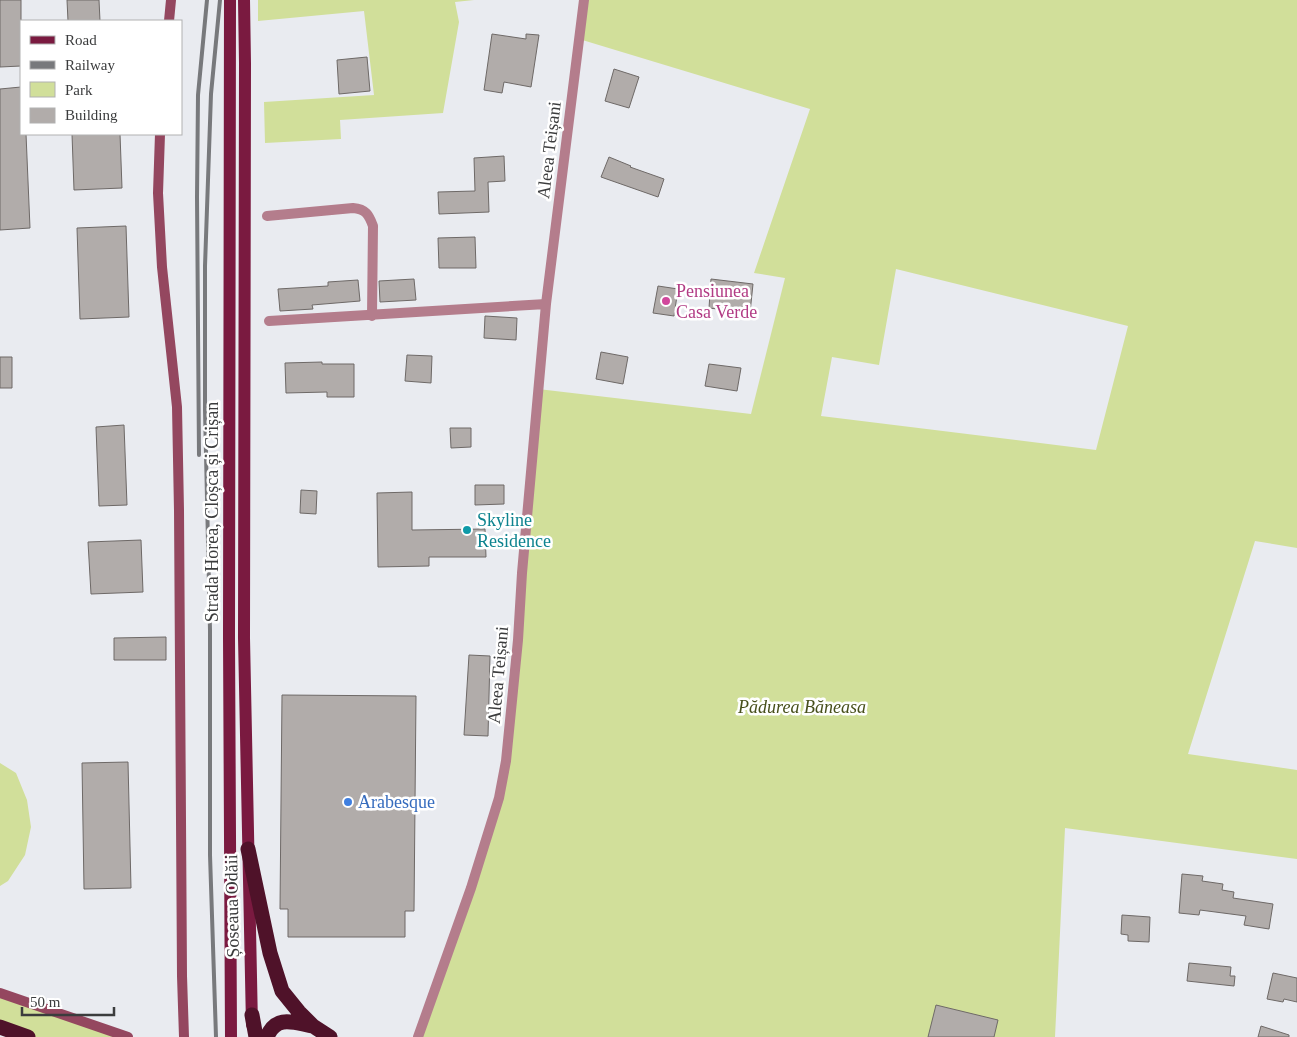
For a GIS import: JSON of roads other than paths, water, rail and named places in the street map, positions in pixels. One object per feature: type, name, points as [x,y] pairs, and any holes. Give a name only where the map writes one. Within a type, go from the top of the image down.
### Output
[{"type":"highway","points":[[248,849],[278,982],[290,1002],[310,1025],[330,1037]]},
{"type":"highway","points":[[252,1015],[254,1037]]},
{"type":"highway","points":[[267,1037],[272,1027],[280,1022],[310,1025]]},
{"type":"highway","points":[[276,1037],[281,1031],[286,1029],[310,1025]]},
{"type":"highway","points":[[0,1027],[28,1037]]},
{"type":"main road","name":"Strada Horea, Cloșca și Crișan","points":[[230,0],[229,637],[231,1037]]},
{"type":"main road","name":"Strada Horea, Cloșca și Crișan","points":[[244,0],[244,638],[246,774]]},
{"type":"main road","name":"Șoseaua Odăii","points":[[246,774],[252,1015]]},
{"type":"street","points":[[169,20],[171,0]]},
{"type":"street","name":"Aleea Teișani","points":[[418,1037],[471,888],[499,798],[506,761],[546,304],[584,0]]},
{"type":"street","name":"Strada Horea, Cloșca și Crișan","points":[[160,135],[158,192],[161,248],[177,406],[180,510],[184,1037]]},
{"type":"street","points":[[266,216],[353,208],[361,208],[369,214],[373,226],[372,316]]},
{"type":"street","points":[[269,321],[546,304]]},
{"type":"street","points":[[0,993],[128,1037]]},
{"type":"railway","points":[[199,455],[198,95],[207,0]]},
{"type":"railway","points":[[216,1037],[210,855],[210,630],[205,410],[205,266],[211,94],[220,0]]},
{"type":"place","name":"Pensiunea Casa Verde","points":[[666,301]]},
{"type":"place","name":"Skyline Residence","points":[[467,530]]},
{"type":"place","name":"Arabesque","points":[[348,802]]},
{"type":"park label","name":"Pădurea Băneasa","points":[[802,707]]}]
